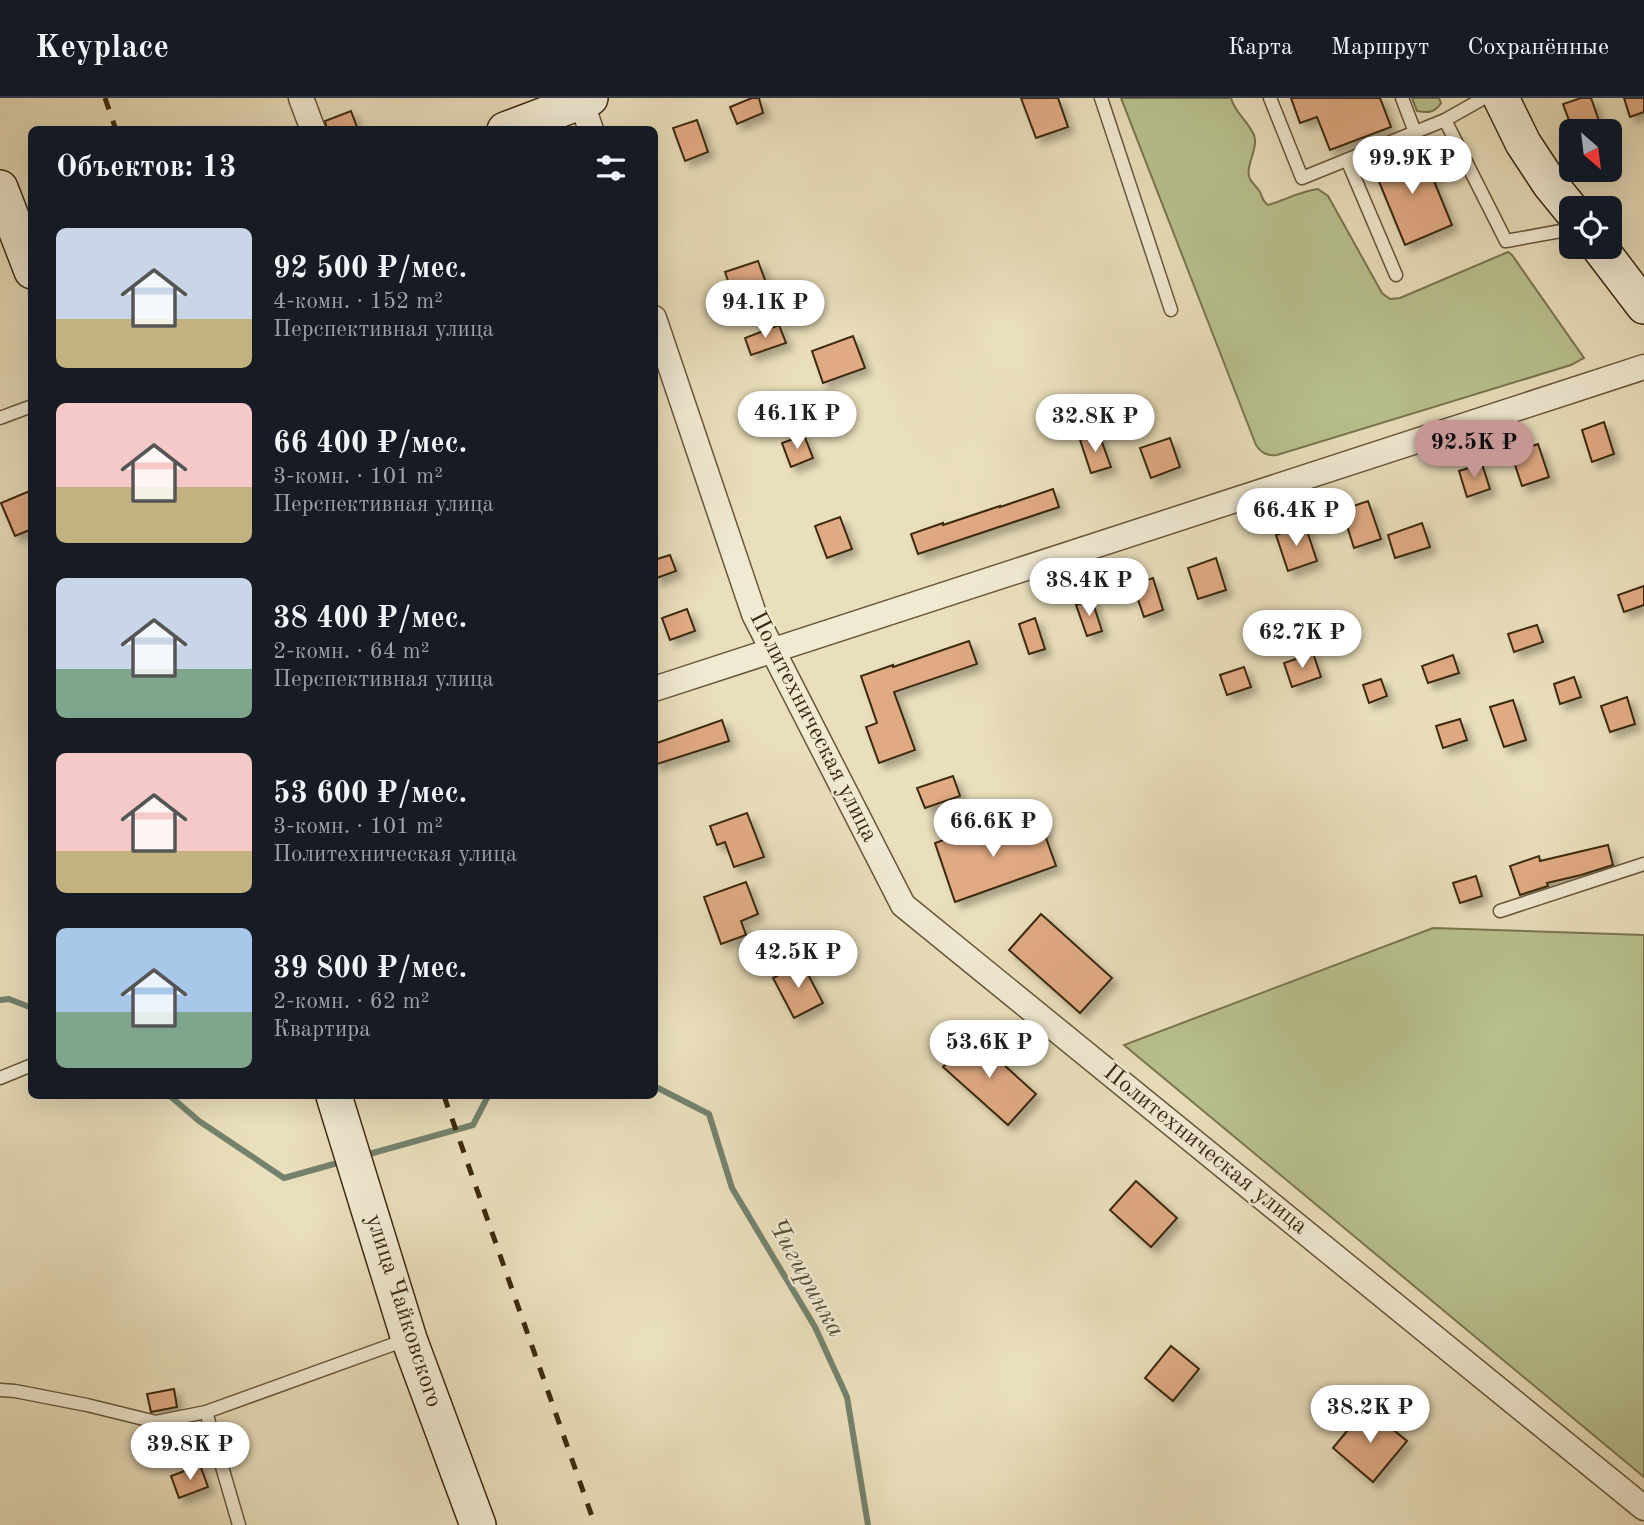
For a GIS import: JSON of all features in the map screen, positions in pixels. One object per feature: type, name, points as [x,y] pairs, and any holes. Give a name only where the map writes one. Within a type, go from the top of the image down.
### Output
[{"type":"street","points":[[302,98],[312,126]]},
{"type":"street","points":[[1501,98],[1523,143],[1560,196]]},
{"type":"street","points":[[519,126],[586,107]]},
{"type":"street","points":[[0,188],[28,261]]},
{"type":"street","points":[[1608,259],[1644,306]]},
{"type":"street","name":"Политехническая улица","points":[[658,330],[754,614],[902,905],[1644,1508]]},
{"type":"street","points":[[658,689],[1644,367]]},
{"type":"street","name":"улица Чайковского","points":[[335,1099],[409,1339],[478,1525]]},
{"type":"lane","points":[[1101,98],[1171,310]]},
{"type":"lane","points":[[1270,98],[1302,178],[1445,120],[1484,98]]},
{"type":"lane","points":[[1402,98],[1415,132]]},
{"type":"lane","points":[[1445,120],[1506,241],[1559,231]]},
{"type":"lane","points":[[1347,160],[1396,275]]},
{"type":"lane","points":[[0,418],[28,408]]},
{"type":"lane","points":[[1500,911],[1644,864]]},
{"type":"lane","points":[[0,1078],[28,1067]]},
{"type":"lane","points":[[0,1390],[87,1405],[156,1422],[206,1412],[409,1339]]},
{"type":"lane","points":[[206,1412],[239,1525]]},
{"type":"green space","points":[[1121,98],[1231,98],[1254,135],[1255,146],[1249,174],[1265,202],[1268,205],[1318,189],[1328,196],[1382,293],[1390,299],[1400,298],[1508,252],[1584,358],[1571,365],[1277,455],[1268,455],[1256,445]]},
{"type":"green space","points":[[1412,98],[1439,98],[1441,103],[1431,112],[1417,111]]},
{"type":"green space","points":[[1433,928],[1644,935],[1644,1477],[1124,1045]]},
{"type":"building","points":[[759,98],[763,113],[737,124],[730,107]]},
{"type":"building","points":[[1021,98],[1058,98],[1068,127],[1036,138]]},
{"type":"building","points":[[1291,98],[1380,98],[1391,127],[1330,150],[1317,117],[1300,123]]},
{"type":"building","points":[[1591,98],[1598,119],[1569,119],[1563,104]]},
{"type":"building","points":[[1624,98],[1644,98],[1644,112],[1630,117]]},
{"type":"building","points":[[351,111],[357,126],[326,126],[325,121]]},
{"type":"building","points":[[697,120],[708,152],[685,161],[673,128]]},
{"type":"building","points":[[1420,147],[1452,225],[1405,245],[1373,167]]},
{"type":"building","points":[[758,261],[766,283],[733,295],[725,272]]},
{"type":"building","points":[[779,325],[786,343],[751,355],[745,338]]},
{"type":"building","points":[[853,336],[865,368],[823,383],[812,351]]},
{"type":"building","points":[[1604,422],[1614,454],[1592,462],[1582,430]]},
{"type":"building","points":[[1099,434],[1111,467],[1091,473],[1080,440]]},
{"type":"building","points":[[804,435],[813,458],[791,467],[782,443]]},
{"type":"building","points":[[1170,438],[1180,467],[1151,478],[1140,448]]},
{"type":"building","points":[[1538,444],[1549,477],[1522,486],[1511,453]]},
{"type":"building","points":[[1482,464],[1490,489],[1467,497],[1459,471]]},
{"type":"building","points":[[1053,489],[1059,507],[918,554],[911,534]]},
{"type":"building","points":[[28,492],[28,531],[15,536],[1,503]]},
{"type":"building","points":[[1368,501],[1381,539],[1354,548],[1342,510]]},
{"type":"building","points":[[840,517],[852,549],[827,558],[815,526]]},
{"type":"building","points":[[1422,523],[1430,547],[1395,558],[1388,535]]},
{"type":"building","points":[[1305,525],[1317,561],[1288,571],[1276,535]]},
{"type":"building","points":[[670,555],[676,571],[658,578],[658,559]]},
{"type":"building","points":[[1216,558],[1226,590],[1198,599],[1188,568]]},
{"type":"building","points":[[1153,578],[1163,610],[1144,617],[1133,585]]},
{"type":"building","points":[[1644,586],[1644,605],[1624,612],[1618,595]]},
{"type":"building","points":[[1092,600],[1102,631],[1087,636],[1076,605]]},
{"type":"building","points":[[687,609],[695,631],[670,640],[662,618]]},
{"type":"building","points":[[1035,618],[1045,649],[1029,654],[1019,624]]},
{"type":"building","points":[[1537,625],[1543,642],[1514,652],[1508,634]]},
{"type":"building","points":[[969,641],[977,664],[894,692],[915,750],[879,763],[866,727],[877,723],[861,676]]},
{"type":"building","points":[[1313,653],[1321,677],[1292,687],[1284,663]]},
{"type":"building","points":[[1453,655],[1459,673],[1428,683],[1422,666]]},
{"type":"building","points":[[1244,667],[1251,687],[1227,695],[1220,675]]},
{"type":"building","points":[[1574,677],[1581,697],[1560,704],[1554,684]]},
{"type":"building","points":[[1381,679],[1387,696],[1369,703],[1363,685]]},
{"type":"building","points":[[1627,697],[1635,724],[1610,732],[1601,706]]},
{"type":"building","points":[[1513,700],[1526,740],[1504,747],[1490,707]]},
{"type":"building","points":[[1460,719],[1467,740],[1443,748],[1436,726]]},
{"type":"building","points":[[722,720],[729,741],[658,764],[658,743]]},
{"type":"building","points":[[953,776],[960,796],[925,808],[917,788]]},
{"type":"building","points":[[747,813],[764,857],[734,867],[725,842],[717,845],[710,826]]},
{"type":"building","points":[[1040,821],[1056,866],[955,902],[935,843],[974,829],[979,842]]},
{"type":"building","points":[[1608,845],[1613,865],[1547,883],[1548,886],[1520,895],[1510,866],[1539,856],[1540,861]]},
{"type":"building","points":[[1476,876],[1482,896],[1460,903],[1453,883]]},
{"type":"building","points":[[746,882],[758,914],[741,921],[746,935],[721,944],[704,897]]},
{"type":"building","points":[[1041,914],[1112,978],[1080,1013],[1009,950]]},
{"type":"building","points":[[802,963],[823,1003],[794,1018],[773,978]]},
{"type":"building","points":[[971,1035],[1036,1094],[1008,1125],[943,1067]]},
{"type":"building","points":[[1136,1181],[1177,1218],[1151,1247],[1110,1210]]},
{"type":"building","points":[[1171,1346],[1199,1369],[1173,1401],[1145,1378]]},
{"type":"building","points":[[174,1389],[177,1407],[151,1412],[147,1394]]},
{"type":"building","points":[[1366,1408],[1407,1441],[1373,1482],[1333,1448]]},
{"type":"building","points":[[200,1465],[208,1487],[179,1498],[171,1476]]},
{"type":"waterway","name":"Чигиринка","points":[[0,1000],[9,999],[28,1006]]},
{"type":"waterway","name":"Чигиринка","points":[[658,1088],[709,1114],[732,1188],[815,1327],[847,1397],[868,1525]]},
{"type":"waterway","name":"Чигиринка","points":[[173,1099],[199,1121],[284,1178],[341,1162]]},
{"type":"waterway","name":"Чигиринка","points":[[362,1156],[473,1125],[486,1099]]},
{"type":"railway","points":[[105,98],[115,126]]},
{"type":"railway","points":[[445,1099],[595,1525]]}]
